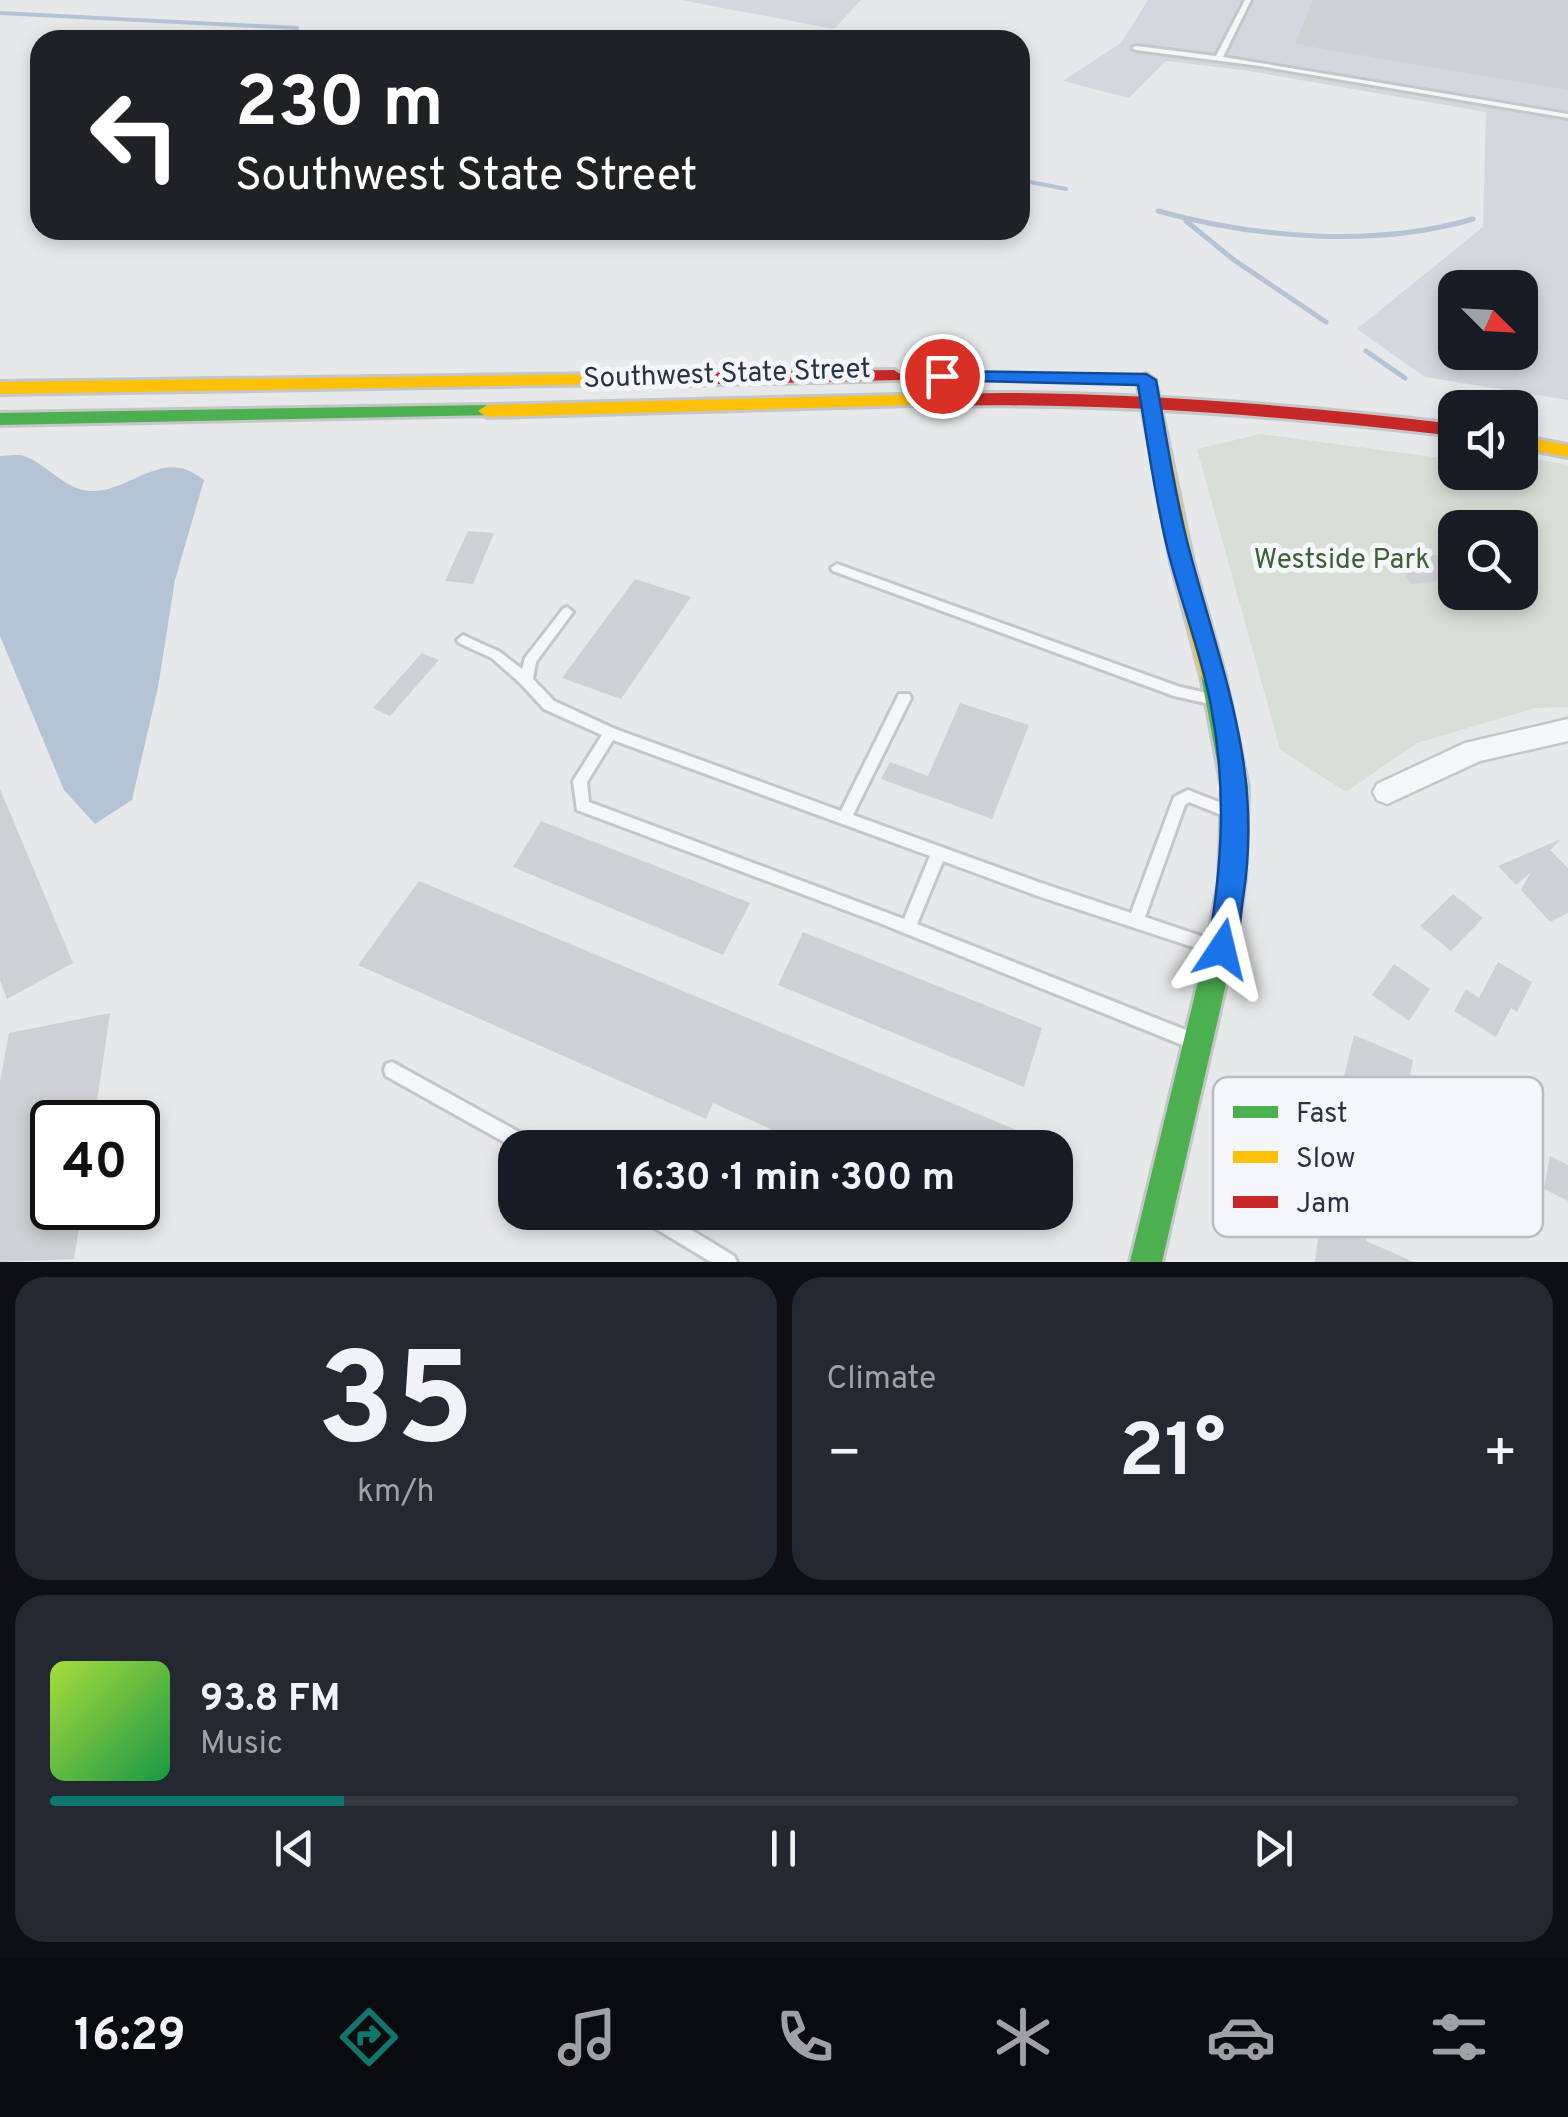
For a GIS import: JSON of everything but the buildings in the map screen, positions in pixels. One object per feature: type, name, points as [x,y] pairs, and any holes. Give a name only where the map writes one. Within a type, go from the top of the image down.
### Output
[{"type":"main road","name":"Southwest State Street","points":[[0,388],[932,376],[1148,390],[1349,396],[1438,409]]},
{"type":"main road","name":"Southwest State Street","points":[[0,419],[678,408],[1148,390],[1438,428]]},
{"type":"main road","points":[[1146,1262],[1196,1042],[1222,949],[1234,875],[1236,815],[1222,702],[1177,543],[1148,390]]},
{"type":"main road","points":[[1538,424],[1568,430]]},
{"type":"main road","points":[[1538,445],[1568,451]]},
{"type":"street","points":[[1387,792],[1475,752],[1568,730]]},
{"type":"lane","points":[[1218,58],[1248,0]]},
{"type":"lane","points":[[1136,48],[1568,116]]},
{"type":"lane","points":[[838,568],[1179,692],[1222,702]]},
{"type":"lane","points":[[526,680],[530,661],[567,612]]},
{"type":"lane","points":[[463,640],[496,656],[549,705],[610,733],[939,853],[1222,949]]},
{"type":"lane","points":[[844,819],[904,698]]},
{"type":"lane","points":[[610,733],[580,781],[582,806],[908,927],[1196,1042]]},
{"type":"lane","points":[[1136,921],[1179,801],[1188,796],[1236,815]]},
{"type":"lane","points":[[908,927],[939,853]]},
{"type":"lane","points":[[392,1070],[499,1130]]},
{"type":"lane","points":[[674,1230],[728,1262]]},
{"type":"shaded area","points":[[681,0],[861,0],[834,29]]},
{"type":"shaded area","points":[[1148,0],[1568,0],[1568,400],[1538,395],[1538,390],[1506,390],[1425,377],[1357,329],[1483,227],[1486,112],[1249,71],[1166,61],[1129,98],[1063,81],[1121,43]]},
{"type":"green space","name":"Westside Park","points":[[1261,434],[1438,458],[1438,490],[1538,490],[1538,459],[1568,465],[1568,707],[1535,708],[1417,743],[1346,792],[1280,749],[1197,449]]},
{"type":"water","points":[[0,456],[24,456],[83,490],[108,489],[162,468],[189,471],[204,480],[175,580],[158,687],[132,800],[95,824],[64,790],[0,636]]},
{"type":"waterway","points":[[0,13],[297,28]]},
{"type":"waterway","points":[[1030,182],[1066,189]]},
{"type":"waterway","points":[[1158,211],[1235,228],[1315,236],[1396,234],[1473,219]]},
{"type":"waterway","points":[[1186,221],[1234,260],[1326,322]]},
{"type":"waterway","points":[[1366,351],[1405,378]]},
{"type":"traffic: fast","points":[[0,419],[487,411]]},
{"type":"traffic: fast","points":[[1146,1262],[1221,945],[1232,881],[1235,787],[1213,676]]},
{"type":"traffic: slow","points":[[0,388],[680,379]]},
{"type":"traffic: slow","points":[[1146,380],[1182,562],[1213,676]]},
{"type":"traffic: slow","points":[[487,411],[939,400]]},
{"type":"traffic: slow","points":[[1538,445],[1568,451]]},
{"type":"traffic: jam","points":[[680,379],[894,376]]},
{"type":"traffic: jam","points":[[939,400],[1068,399],[1197,405],[1438,428]]},
{"type":"route","points":[[942,376],[1146,380],[1177,543],[1215,673],[1232,757],[1236,815],[1234,875],[1222,949]]}]
